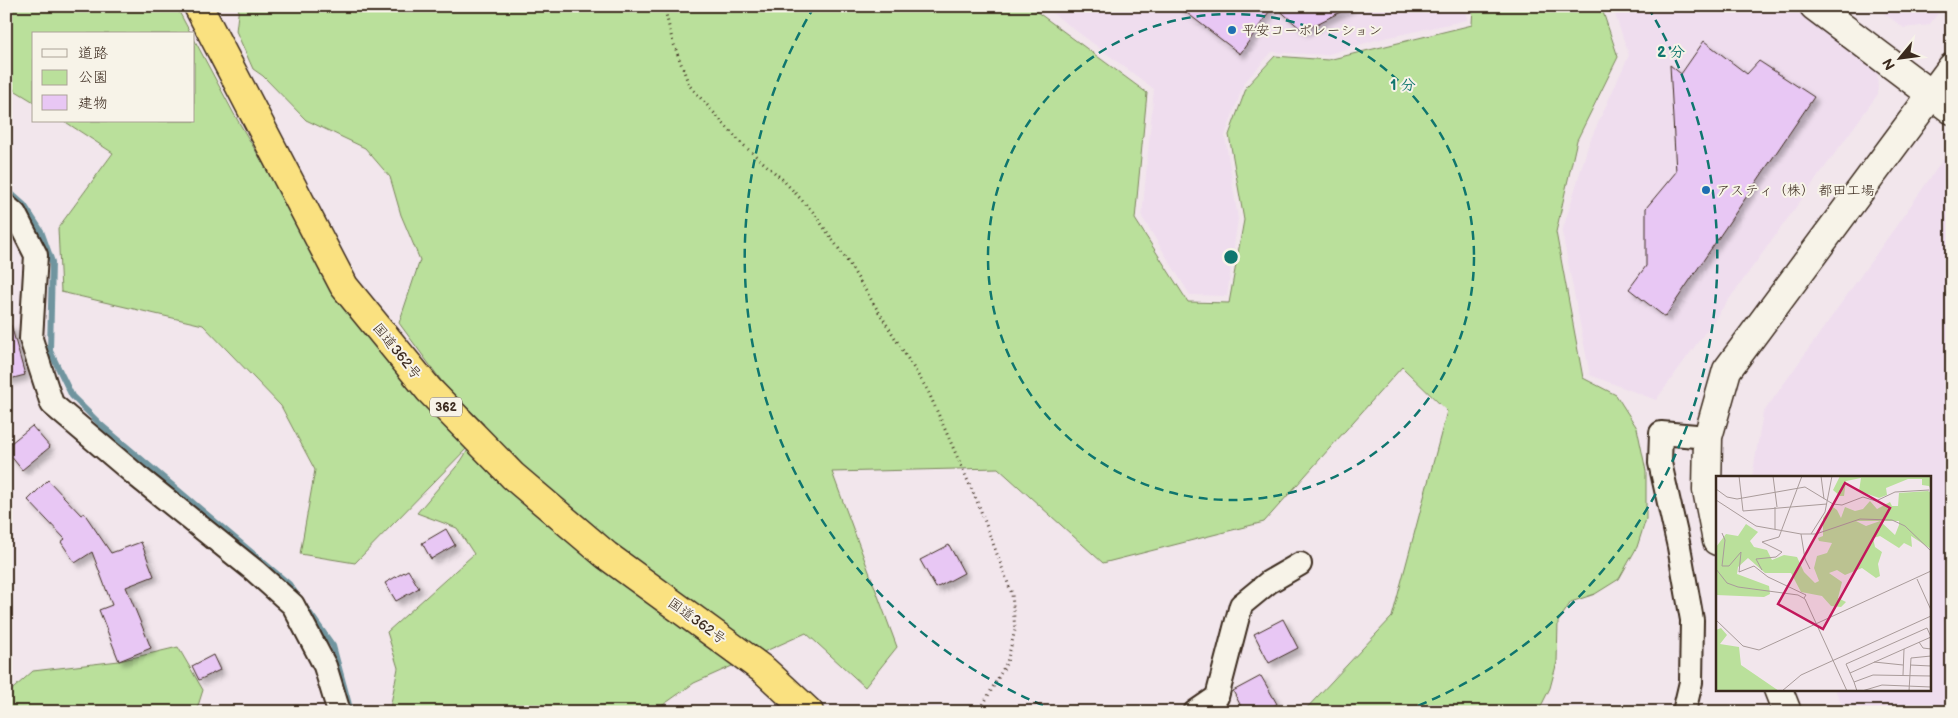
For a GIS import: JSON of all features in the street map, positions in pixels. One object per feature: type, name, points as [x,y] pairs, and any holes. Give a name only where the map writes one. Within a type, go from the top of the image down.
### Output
[{"type":"highway","name":"国道362号","points":[[198,6],[344,286],[429,390],[513,476],[606,555],[765,671],[809,712]]},
{"type":"street","points":[[1814,6],[1941,102]]},
{"type":"street","points":[[1716,536],[1707,490],[1708,437],[1727,370],[1941,102],[1952,67]]},
{"type":"street","points":[[6,206],[15,214],[36,255],[31,339],[52,404],[137,476],[255,571],[293,605],[326,666],[339,712]]},
{"type":"street","points":[[1684,712],[1691,682],[1692,620],[1679,547],[1660,463],[1661,433],[1708,437]]},
{"type":"street","points":[[1195,712],[1217,697],[1241,605],[1269,582],[1300,564]]},
{"type":"street","points":[[1778,690],[1787,712]]},
{"type":"path","points":[[664,6],[672,39],[689,85],[741,144],[782,179],[813,212],[846,259],[928,391],[979,506],[1012,594],[1015,630],[1007,662],[979,712]]},
{"type":"shaded area","points":[[1043,6],[1467,6],[1467,20],[1376,40],[1326,55],[1272,52],[1244,83],[1225,136],[1238,219],[1227,296],[1190,295],[1142,217],[1154,89]]},
{"type":"shaded area","points":[[1612,6],[1798,6],[1877,64],[1878,94],[1656,400],[1590,375],[1562,232],[1589,143],[1629,55]]},
{"type":"shaded area","points":[[1874,6],[1944,6],[1929,25],[1904,28]]},
{"type":"shaded area","points":[[1943,160],[1952,160],[1952,712],[1845,712],[1835,690],[1930,690],[1930,476],[1752,476],[1763,413]]},
{"type":"green space","points":[[6,6],[176,6],[190,32],[32,32],[32,101],[6,85]]},
{"type":"green space","points":[[239,6],[1029,6],[1147,93],[1135,219],[1188,302],[1229,303],[1244,220],[1229,135],[1247,86],[1275,56],[1328,60],[1472,25],[1473,6],[1601,6],[1618,57],[1577,140],[1556,232],[1583,378],[1616,395],[1637,428],[1646,471],[1646,519],[1637,547],[1619,579],[1595,594],[1571,602],[1558,622],[1557,662],[1550,688],[1538,712],[1303,712],[1392,617],[1447,411],[1402,367],[1264,522],[1103,563],[998,468],[832,472],[897,647],[865,687],[806,633],[694,683],[653,712],[398,712],[390,708],[398,668],[387,632],[474,554],[457,528],[417,513],[461,461],[484,424],[443,383],[399,323],[420,260],[401,215],[390,177],[365,148],[306,120],[263,76],[253,69],[236,31]]},
{"type":"green space","points":[[195,41],[234,114],[341,296],[471,444],[355,563],[300,554],[315,470],[281,406],[203,325],[61,292],[58,228],[113,153],[66,122],[195,122]]},
{"type":"green space","points":[[178,647],[203,690],[196,712],[6,712],[6,695],[33,671],[119,661]]},
{"type":"building","name":"平安コーポレーション","points":[[1178,6],[1273,6],[1240,54]]},
{"type":"building","name":"平安コーポレーション","points":[[1275,6],[1352,6],[1303,31]]},
{"type":"building","name":"アスティ（株） 都田工場","points":[[1704,41],[1747,74],[1759,61],[1814,97],[1665,317],[1629,289],[1646,266],[1646,208],[1676,172],[1670,65],[1681,74]]},
{"type":"building","points":[[11,325],[25,375],[6,380],[6,326]]},
{"type":"building","points":[[32,426],[50,447],[22,470],[6,450],[6,447]]},
{"type":"building","points":[[48,480],[81,515],[84,513],[111,553],[141,542],[154,576],[126,587],[151,648],[119,661],[99,610],[112,605],[92,552],[75,563],[61,542],[65,539],[28,500]]},
{"type":"building","points":[[446,529],[455,545],[431,559],[422,543]]},
{"type":"building","points":[[949,545],[964,573],[936,588],[920,560]]},
{"type":"building","points":[[408,570],[419,588],[396,601],[385,583]]},
{"type":"building","points":[[1283,619],[1298,648],[1269,663],[1254,634]]},
{"type":"building","points":[[213,655],[220,670],[199,680],[192,666]]},
{"type":"building","points":[[1261,676],[1277,704],[1262,712],[1244,712],[1233,691]]},
{"type":"waterway","points":[[6,189],[24,205],[41,231],[52,262],[50,351],[72,396],[101,425],[289,584],[333,646],[351,712]]},
{"type":"place","name":"平安コーポレーション","points":[[1232,30]]},
{"type":"place","name":"アスティ（株） 都田工場","points":[[1706,190]]}]
